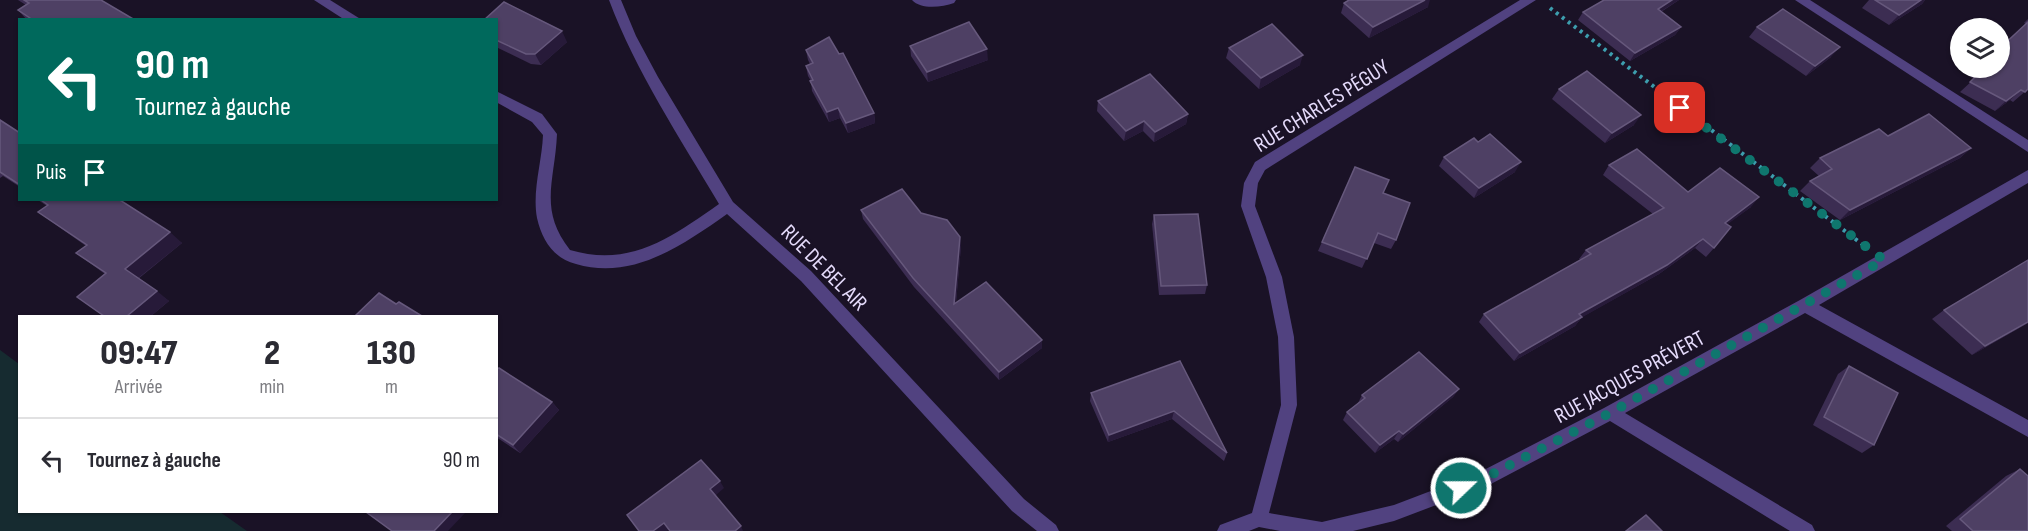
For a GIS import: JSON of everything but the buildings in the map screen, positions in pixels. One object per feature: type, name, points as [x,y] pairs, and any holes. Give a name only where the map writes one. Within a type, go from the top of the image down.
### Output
[{"type":"street","points":[[320,0],[352,18]]},
{"type":"street","name":"RUE DE BEL AIR","points":[[615,0],[629,36],[652,80],[728,206],[806,276],[1018,505],[1050,531]]},
{"type":"street","points":[[918,0],[941,3],[950,0]]},
{"type":"street","name":"RUE CHARLES PÉGUY","points":[[1259,519],[1289,405],[1286,337],[1276,287],[1248,206],[1251,183],[1260,166],[1530,0]]},
{"type":"street","points":[[1801,0],[2028,147]]},
{"type":"street","points":[[498,97],[537,118],[550,134],[543,208],[547,229],[565,255],[601,263],[645,256],[686,235],[728,206]]},
{"type":"street","name":"RUE JACQUES PRÉVERT","points":[[1226,531],[1259,519],[1322,530],[1394,513],[1483,479],[1610,413],[1884,260],[2028,176]]},
{"type":"street","points":[[1804,305],[2028,429]]},
{"type":"street","points":[[1610,413],[1806,531]]},
{"type":"path","points":[[1549,7],[1884,260]]},
{"type":"green space","points":[[0,350],[18,363],[18,513],[221,513],[247,531],[0,531]]},
{"type":"route","points":[[1461,488],[1483,479],[1610,413],[1884,260],[1680,108]]}]
